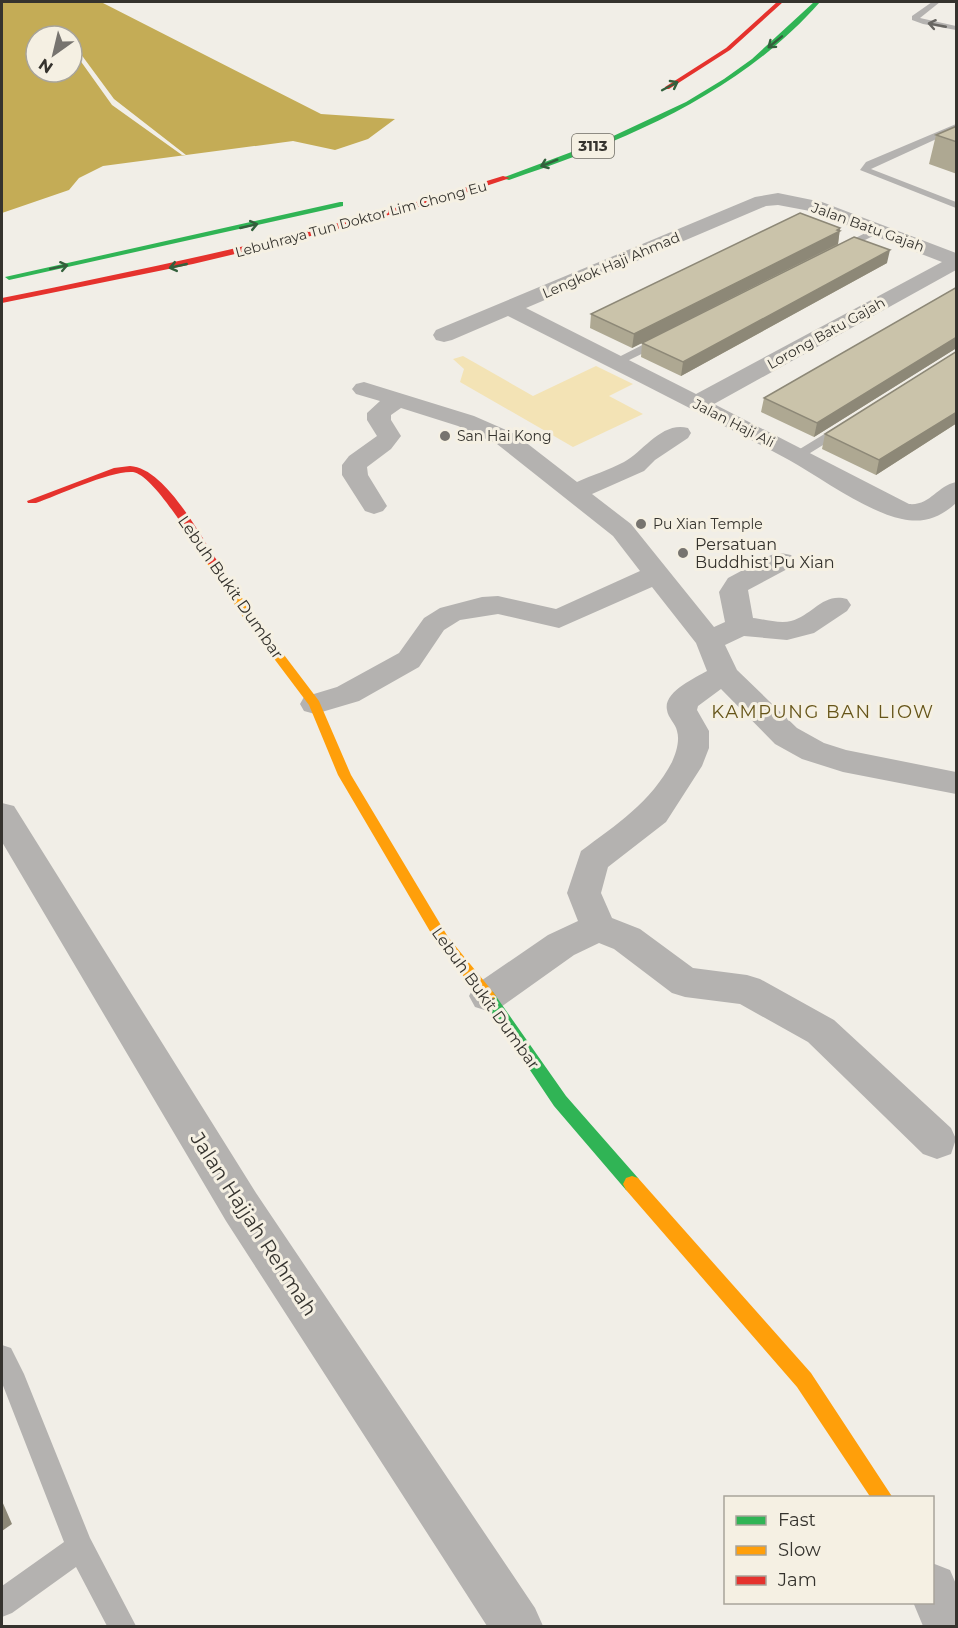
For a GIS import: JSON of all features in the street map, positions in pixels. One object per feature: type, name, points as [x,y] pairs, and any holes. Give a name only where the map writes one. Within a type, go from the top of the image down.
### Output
[{"type":"main road","points":[[653,95],[688,77],[727,50],[752,31],[780,2]]},
{"type":"main road","name":"Lebuhraya Tun Doktor Lim Chong Eu","points":[[4,301],[141,274],[283,242],[470,191],[540,167],[658,117],[726,81],[780,38],[817,2]]},
{"type":"main road","name":"Lebuhraya Tun Doktor Lim Chong Eu","points":[[2,279],[352,202]]},
{"type":"main road","name":"Lebuh Bukit Dumbar","points":[[32,501],[118,470],[143,472],[175,507],[249,617],[315,704],[345,775],[442,941],[488,996],[560,1101],[804,1380],[882,1496]]},
{"type":"street","name":"Jalan Batu Gajah","points":[[778,199],[815,206],[957,261]]},
{"type":"street","name":"Lengkok Haji Ahmad","points":[[444,335],[748,206],[778,199]]},
{"type":"street","name":"Lorong Batu Gajah","points":[[696,404],[957,261]]},
{"type":"street","name":"Jalan Haji Ali","points":[[509,308],[797,455],[905,513],[924,513],[938,506],[957,490]]},
{"type":"street","points":[[364,389],[466,421],[506,439],[622,530],[709,641],[724,675],[786,736],[813,751],[843,761],[957,783]]},
{"type":"street","points":[[374,506],[355,475],[354,465],[386,441],[388,436],[379,413],[397,400]]},
{"type":"street","points":[[573,493],[635,466],[646,455],[679,433]]},
{"type":"street","points":[[740,627],[733,592],[738,584],[781,561]]},
{"type":"street","points":[[315,704],[348,694],[409,660],[434,624],[450,614],[482,606],[498,605],[559,619],[657,574]]},
{"type":"street","points":[[709,641],[740,627],[787,631],[804,627],[837,605]]},
{"type":"street","points":[[724,675],[699,688],[683,702],[682,710],[693,731],[693,748],[686,766],[654,813],[593,860],[584,893],[598,927],[627,939],[685,982],[747,990],[821,1031],[938,1141]]},
{"type":"street","name":"Jalan Hajjah Rehmah","points":[[2,815],[241,1207],[517,1626]]},
{"type":"street","points":[[488,996],[561,945],[598,927]]},
{"type":"street","points":[[934,1590],[949,1626]]},
{"type":"lane","points":[[936,2],[915,18],[923,22],[957,28]]},
{"type":"lane","points":[[957,127],[869,164],[865,170],[957,205]]},
{"type":"lane","points":[[825,256],[877,230]]},
{"type":"lane","points":[[615,362],[678,330]]},
{"type":"lane","points":[[797,455],[857,418]]},
{"type":"lane","points":[[2,1357],[15,1383],[80,1547],[122,1626]]},
{"type":"lane","points":[[2,1603],[80,1547]]},
{"type":"shaded area","points":[[2,2],[101,2],[321,114],[395,119],[368,139],[335,150],[293,141],[103,166],[79,178],[69,190],[2,213]]},
{"type":"shaded area","points":[[463,356],[533,396],[596,366],[633,384],[609,396],[643,414],[573,447],[460,382],[464,369],[453,359]]},
{"type":"pier","points":[[84,58],[114,99],[186,155],[182,155],[112,105],[84,66]]},
{"type":"building","points":[[957,126],[957,142],[936,135]]},
{"type":"building","points":[[800,213],[840,228],[837,230],[840,231],[634,334],[591,314]]},
{"type":"building","points":[[854,237],[890,250],[683,362],[642,343]]},
{"type":"building","points":[[957,287],[957,337],[817,423],[764,398]]},
{"type":"building","points":[[957,351],[957,412],[879,460],[825,434]]},
{"type":"traffic: fast","points":[[506,178],[612,140],[688,104],[754,60],[817,2]]},
{"type":"traffic: fast","points":[[9,277],[340,204]]},
{"type":"traffic: fast","points":[[488,996],[560,1101],[632,1184]]},
{"type":"traffic: slow","points":[[212,562],[249,617],[315,704],[345,775],[443,941],[488,996]]},
{"type":"traffic: slow","points":[[632,1184],[804,1380],[882,1496]]},
{"type":"traffic: jam","points":[[667,88],[728,49],[780,2]]},
{"type":"traffic: jam","points":[[2,301],[319,232],[506,178]]},
{"type":"traffic: jam","points":[[32,501],[118,470],[141,471],[149,476],[168,498],[212,562]]},
{"type":"place","name":"San Hai Kong","points":[[445,436]]},
{"type":"place","name":"Pu Xian Temple","points":[[641,524]]},
{"type":"place","name":"Persatuan Buddhist Pu Xian","points":[[683,553]]},
{"type":"district","name":"KAMPUNG BAN LIOW","points":[[823,712]]}]
